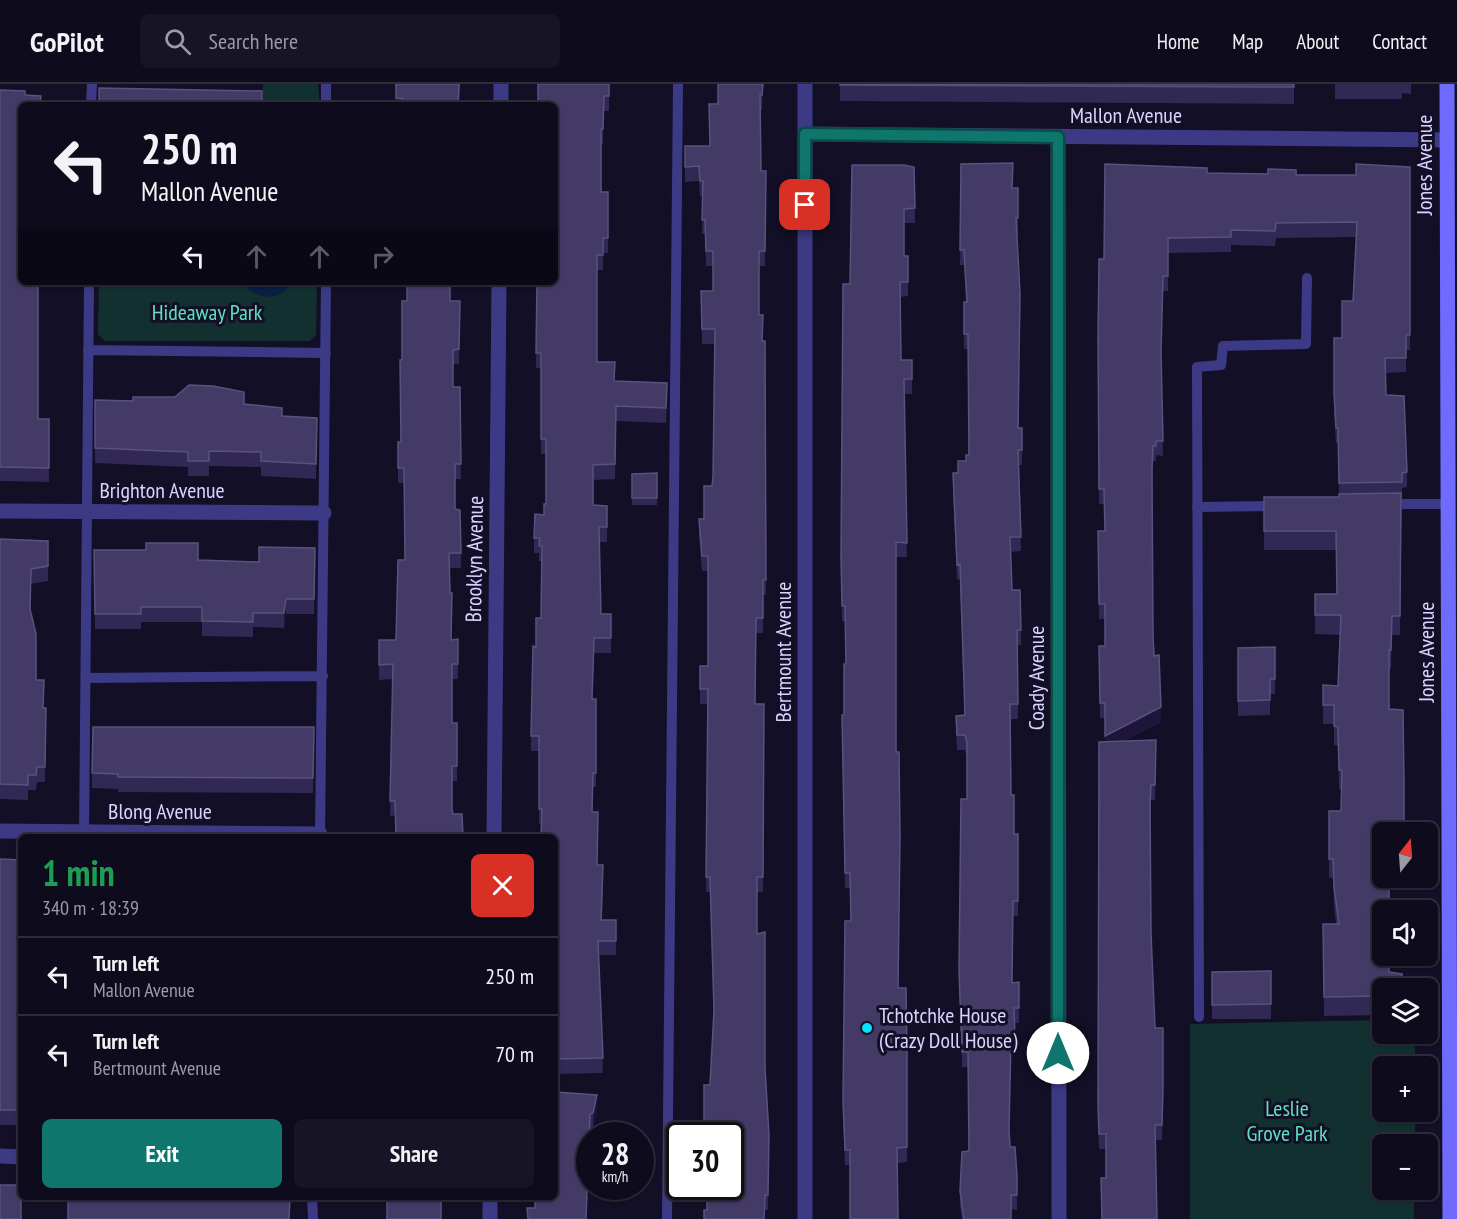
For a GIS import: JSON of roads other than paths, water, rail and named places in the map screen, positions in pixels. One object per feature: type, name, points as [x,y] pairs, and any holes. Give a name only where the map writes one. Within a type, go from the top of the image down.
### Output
[{"type":"street","points":[[501,84],[501,102]]},
{"type":"street","name":"Bertmount Avenue","points":[[805,1219],[806,84]]},
{"type":"street","name":"Jones Avenue","points":[[1447,84],[1450,1219]]},
{"type":"street","name":"Mallon Avenue","points":[[805,134],[1447,140]]},
{"type":"street","name":"Coady Avenue","points":[[1058,137],[1059,1219]]},
{"type":"street","name":"Brooklyn Avenue","points":[[494,834],[499,285]]},
{"type":"street","name":"Brighton Avenue","points":[[0,511],[324,513]]},
{"type":"street","name":"Blong Avenue","points":[[0,831],[63,834]]},
{"type":"street","points":[[0,1156],[18,1157]]},
{"type":"street","points":[[490,1200],[490,1219]]},
{"type":"lane","points":[[92,84],[92,102]]},
{"type":"lane","points":[[326,84],[326,102]]},
{"type":"lane","points":[[667,1219],[678,84]]},
{"type":"lane","points":[[1199,1017],[1197,367],[1221,365],[1223,346],[1306,344],[1307,278]]},
{"type":"lane","points":[[84,834],[89,285]]},
{"type":"lane","points":[[321,834],[326,285]]},
{"type":"lane","points":[[88,350],[326,353]]},
{"type":"lane","points":[[1373,505],[1448,504]]},
{"type":"lane","points":[[1197,507],[1291,506]]},
{"type":"lane","points":[[87,678],[323,676]]},
{"type":"lane","points":[[312,1200],[313,1219]]},
{"type":"water","points":[[244,285],[290,285],[281,293],[267,297]]},
{"type":"place","name":"Tchotchke House (Crazy Doll House)","points":[[867,1028]]},
{"type":"park label","name":"Hideaway Park","points":[[207,312]]},
{"type":"park label","name":"Leslie Grove Park","points":[[1287,1120]]}]
